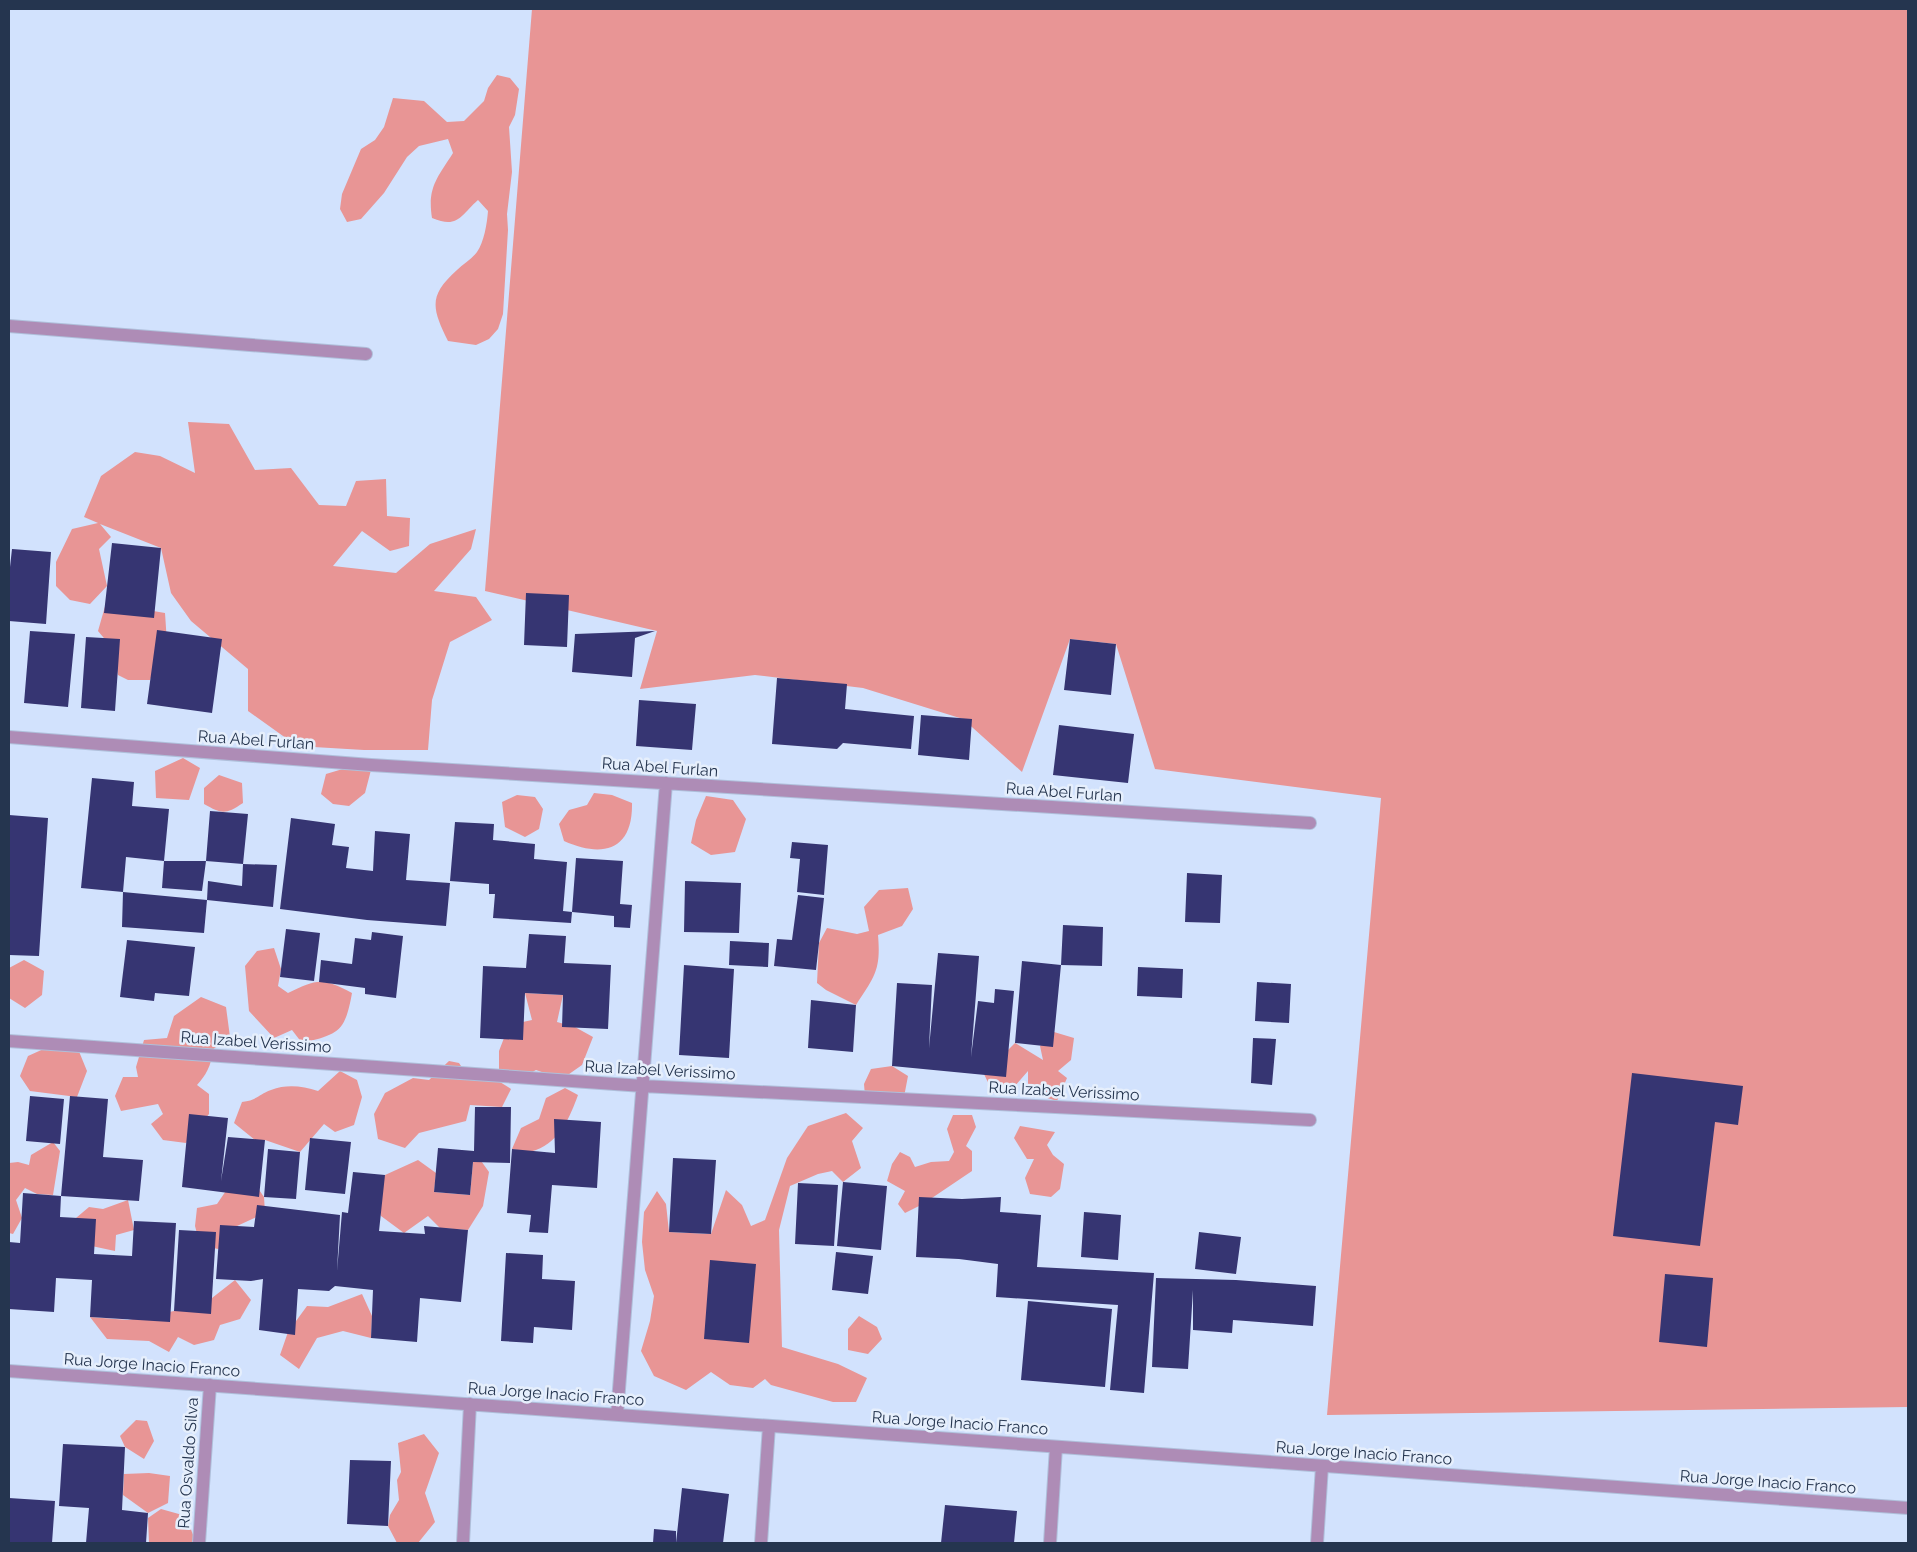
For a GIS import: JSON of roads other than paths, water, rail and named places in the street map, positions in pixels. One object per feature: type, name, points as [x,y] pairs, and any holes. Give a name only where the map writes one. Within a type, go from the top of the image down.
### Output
[{"type":"street","points":[[9,326],[366,354]]},
{"type":"street","name":"Rua Abel Furlan","points":[[9,737],[371,765],[1310,823]]},
{"type":"street","points":[[617,1415],[666,784]]},
{"type":"street","name":"Rua Izabel Verissimo","points":[[9,1041],[642,1086],[1310,1120]]},
{"type":"street","name":"Rua Jorge Inacio Franco","points":[[9,1371],[1908,1508]]},
{"type":"street","name":"Rua Osvaldo Silva","points":[[199,1543],[210,1385]]},
{"type":"street","points":[[464,1543],[470,1404]]},
{"type":"street","points":[[761,1543],[769,1426]]},
{"type":"street","points":[[1050,1543],[1056,1446]]},
{"type":"street","points":[[1317,1543],[1322,1466]]}]
